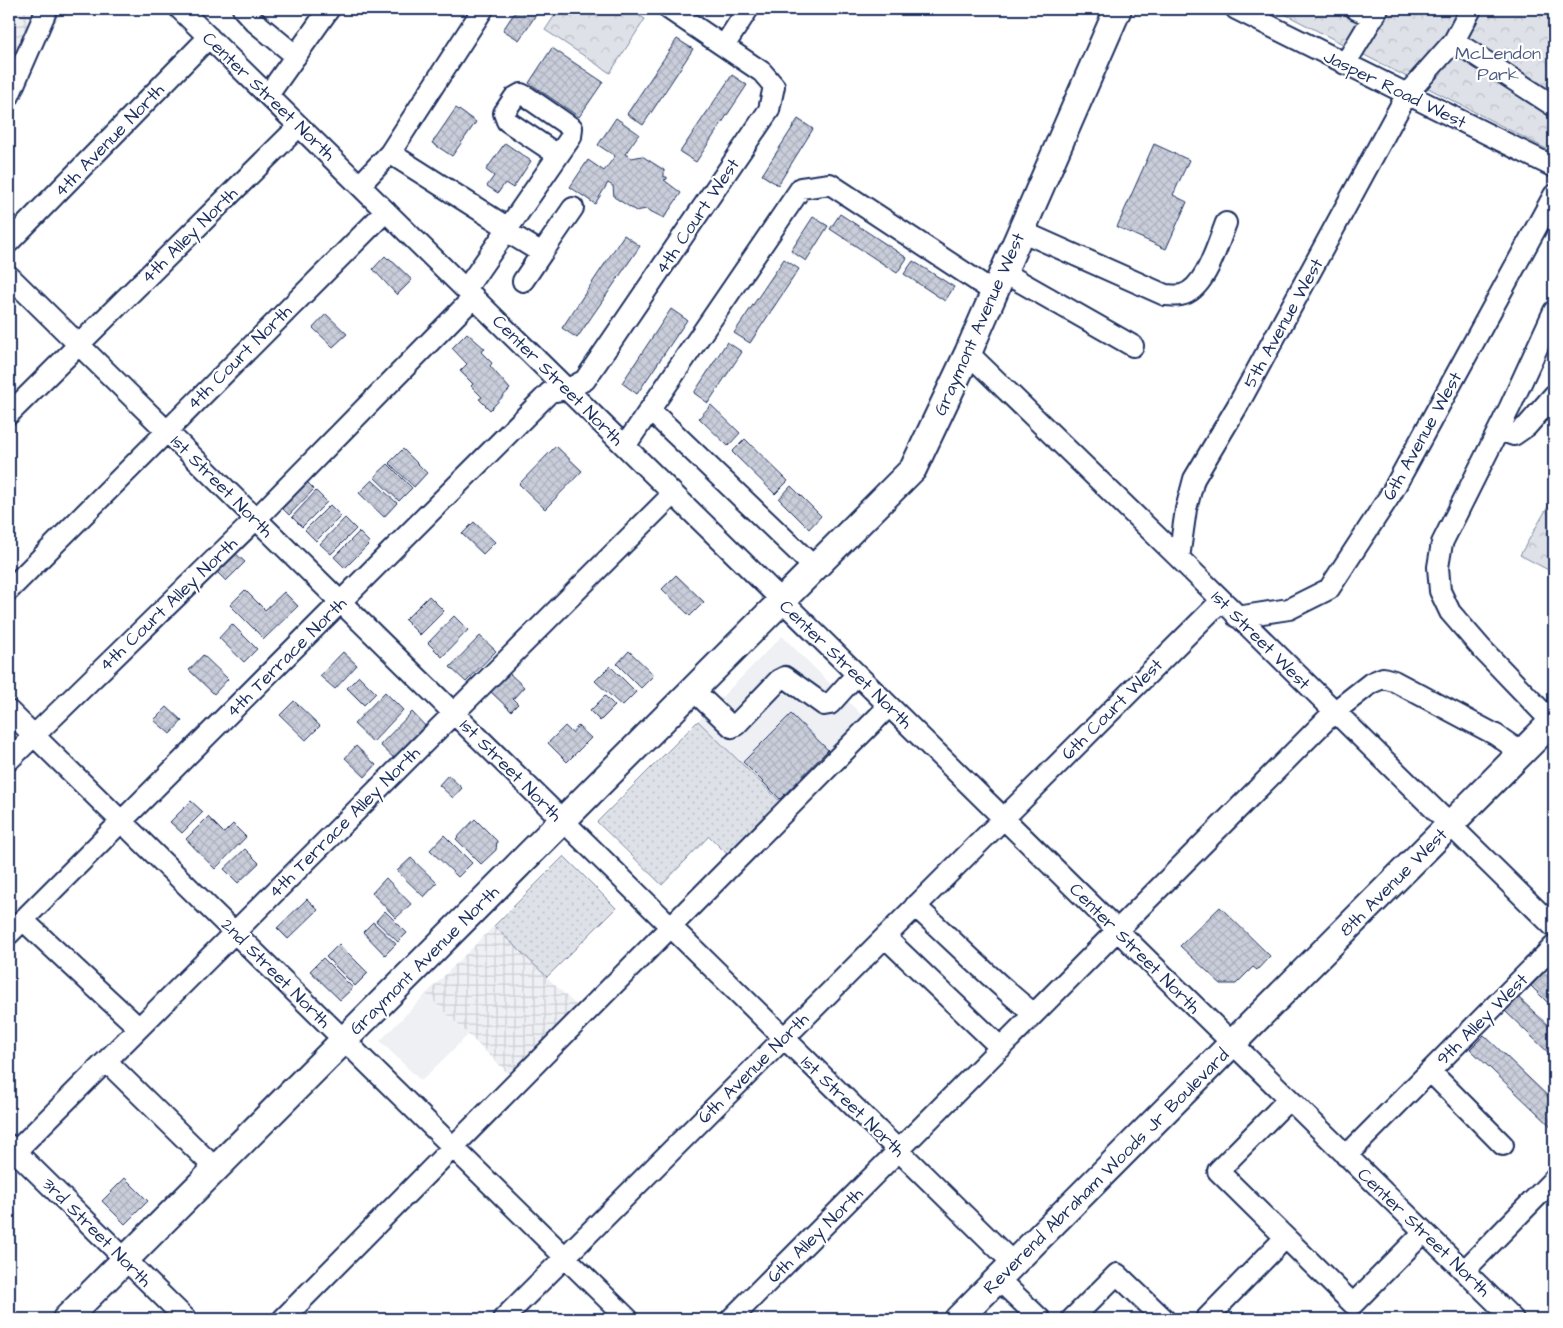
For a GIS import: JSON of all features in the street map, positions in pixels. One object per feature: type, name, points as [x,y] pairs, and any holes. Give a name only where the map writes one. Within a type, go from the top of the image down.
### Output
[{"type":"main road","name":"Graymont Avenue West","points":[[782,601],[913,469],[968,353],[1118,9]]},
{"type":"main road","name":"Graymont Avenue North","points":[[66,1319],[782,601]]},
{"type":"main road","name":"8th Avenue West","points":[[1232,1044],[1522,753],[1552,726]]},
{"type":"main road","name":"Reverend Abraham Woods Jr Boulevard","points":[[958,1319],[1232,1044]]},
{"type":"street","points":[[9,96],[47,9]]},
{"type":"street","name":"Center Street North","points":[[180,9],[1464,1271],[1502,1316]]},
{"type":"street","points":[[243,9],[296,56]]},
{"type":"street","points":[[268,95],[329,9]]},
{"type":"street","points":[[360,185],[390,153],[483,9]]},
{"type":"street","points":[[669,9],[724,46],[748,9]]},
{"type":"street","name":"Jasper Road West","points":[[1236,9],[1271,17],[1345,64],[1554,167]]},
{"type":"street","points":[[1345,64],[1376,13],[1356,9]]},
{"type":"street","name":"5th Avenue West","points":[[1179,558],[1188,502],[1194,479],[1238,405],[1407,94],[1454,41],[1471,9]]},
{"type":"street","name":"4th Avenue North","points":[[9,242],[209,38]]},
{"type":"street","points":[[1454,41],[1554,106]]},
{"type":"street","name":"4th Court West","points":[[568,389],[585,380],[769,110],[774,86],[762,72],[724,46]]},
{"type":"street","name":"4th Alley North","points":[[9,414],[299,126]]},
{"type":"street","points":[[390,153],[542,253]]},
{"type":"street","name":"4th Court Alley North","points":[[9,760],[256,519],[470,293],[507,230],[558,156]]},
{"type":"street","points":[[626,446],[801,188],[830,184],[999,282],[1133,346]]},
{"type":"street","name":"6th Avenue West","points":[[1237,617],[1289,609],[1329,589],[1391,494],[1554,195]]},
{"type":"street","points":[[523,281],[574,208]]},
{"type":"street","name":"4th Court North","points":[[9,590],[386,211]]},
{"type":"street","points":[[1021,231],[1165,295],[1182,295],[1203,279],[1226,223]]},
{"type":"street","name":"1st Street North","points":[[9,276],[899,1151],[1006,1271],[1040,1319]]},
{"type":"street","points":[[1552,726],[1450,612],[1440,591],[1438,567],[1442,543],[1499,430],[1554,310]]},
{"type":"street","name":"1st Street West","points":[[968,353],[1554,927]]},
{"type":"street","name":"4th Terrace North","points":[[9,934],[550,392],[568,389]]},
{"type":"street","points":[[1499,430],[1514,435],[1527,426],[1554,395]]},
{"type":"street","points":[[650,410],[815,568]]},
{"type":"street","name":"4th Terrace Alley North","points":[[11,1151],[106,1061],[673,494]]},
{"type":"street","name":"6th Court West","points":[[1004,818],[1221,601]]},
{"type":"street","points":[[693,690],[732,727],[736,726],[779,680],[785,677],[824,705],[830,704],[857,674]]},
{"type":"street","name":"6th Alley North","points":[[731,1319],[1334,712],[1371,684],[1383,678],[1394,682],[1496,736],[1522,753]]},
{"type":"street","points":[[283,1319],[889,706]]},
{"type":"street","name":"2nd Street North","points":[[9,711],[628,1319]]},
{"type":"street","name":"6th Avenue North","points":[[502,1319],[1004,818]]},
{"type":"street","points":[[915,906],[1001,988],[1034,1014]]},
{"type":"street","points":[[23,920],[139,1028]]},
{"type":"street","points":[[885,937],[1001,1048]]},
{"type":"street","name":"9th Alley West","points":[[1346,1156],[1554,946]]},
{"type":"street","points":[[106,1061],[216,1169]]},
{"type":"street","name":"9th Alley West","points":[[1430,1071],[1502,1145]]},
{"type":"street","points":[[1289,1099],[1218,1171],[1286,1238],[1353,1304],[1424,1232]]},
{"type":"street","name":"3rd Street North","points":[[11,1151],[126,1259],[186,1319]]},
{"type":"street","points":[[1464,1271],[1554,1179]]},
{"type":"street","points":[[1206,1319],[1286,1238]]},
{"type":"street","points":[[1072,1319],[1117,1274],[1164,1319]]},
{"type":"shaded area","points":[[9,9],[68,9],[9,69]]},
{"type":"shaded area","points":[[782,636],[870,723],[786,807],[698,721]]},
{"type":"shaded area","points":[[494,926],[582,1011],[514,1079],[426,994]]},
{"type":"shaded area","points":[[426,994],[468,1035],[421,1081],[380,1041]]},
{"type":"green space","points":[[559,9],[629,9],[645,19],[610,73],[545,30]]},
{"type":"green space","name":"McLendon Park","points":[[1275,9],[1554,9],[1554,153]]},
{"type":"green space","points":[[1554,496],[1554,573],[1520,555]]},
{"type":"green space","points":[[698,721],[786,807],[733,860],[709,836],[662,885],[597,822]]},
{"type":"green space","points":[[564,856],[616,908],[547,977],[494,926]]},
{"type":"building","points":[[517,9],[540,9],[519,40],[503,30]]},
{"type":"building","points":[[677,39],[693,49],[643,125],[627,114]]},
{"type":"building","points":[[552,48],[603,82],[579,117],[529,83]]},
{"type":"building","points":[[732,75],[747,85],[696,162],[680,152]]},
{"type":"building","points":[[456,108],[476,122],[452,156],[432,143]]},
{"type":"building","points":[[616,118],[639,134],[625,154],[632,158],[642,156],[664,170],[664,177],[667,177],[667,179],[664,180],[681,193],[664,218],[646,209],[636,211],[614,197],[613,186],[608,183],[595,204],[570,187],[588,160],[604,171],[615,156],[598,145]]},
{"type":"building","points":[[798,119],[813,129],[778,185],[762,175]]},
{"type":"building","points":[[505,143],[531,161],[513,188],[505,183],[498,193],[487,186],[494,176],[486,170]]},
{"type":"building","points":[[1154,144],[1189,160],[1173,195],[1187,202],[1166,249],[1117,227]]},
{"type":"building","points":[[840,214],[907,258],[897,273],[830,229]]},
{"type":"building","points":[[813,217],[828,226],[806,261],[791,251]]},
{"type":"building","points":[[624,235],[640,246],[577,338],[562,328]]},
{"type":"building","points":[[385,256],[412,280],[397,295],[373,269]]},
{"type":"building","points":[[784,259],[799,269],[750,343],[734,333]]},
{"type":"building","points":[[913,261],[954,287],[945,301],[904,274]]},
{"type":"building","points":[[671,309],[687,320],[637,394],[622,383]]},
{"type":"building","points":[[326,314],[347,334],[333,347],[313,328]]},
{"type":"building","points":[[467,333],[485,349],[481,352],[492,363],[490,366],[510,389],[490,410],[479,399],[482,397],[471,386],[473,384],[460,371],[467,364],[452,348]]},
{"type":"building","points":[[727,342],[742,352],[708,403],[694,393]]},
{"type":"building","points":[[711,405],[740,433],[728,446],[699,418]]},
{"type":"building","points":[[745,439],[788,481],[775,494],[732,452]]},
{"type":"building","points":[[556,446],[582,471],[545,509],[519,484]]},
{"type":"building","points":[[403,449],[427,473],[414,487],[389,463]]},
{"type":"building","points":[[388,464],[412,488],[399,501],[374,477]]},
{"type":"building","points":[[303,478],[314,489],[289,515],[278,504]]},
{"type":"building","points":[[372,480],[397,503],[384,517],[359,493]]},
{"type":"building","points":[[791,486],[821,516],[809,529],[779,499]]},
{"type":"building","points":[[316,491],[327,502],[302,527],[292,517]]},
{"type":"building","points":[[330,505],[341,516],[316,541],[305,530]]},
{"type":"building","points":[[345,518],[356,529],[331,554],[320,544]]},
{"type":"building","points":[[474,522],[495,542],[483,554],[462,534]]},
{"type":"building","points":[[359,532],[370,543],[345,568],[334,557]]},
{"type":"building","points":[[234,552],[245,562],[226,581],[215,570]]},
{"type":"building","points":[[676,575],[704,602],[690,616],[662,589]]},
{"type":"building","points":[[245,590],[265,610],[284,592],[298,606],[264,639],[230,605]]},
{"type":"building","points":[[429,596],[444,611],[420,635],[405,620]]},
{"type":"building","points":[[454,616],[468,630],[442,657],[428,643]]},
{"type":"building","points":[[232,624],[257,649],[244,662],[219,638]]},
{"type":"building","points":[[480,636],[496,651],[466,682],[450,667]]},
{"type":"building","points":[[629,651],[654,675],[641,688],[617,664]]},
{"type":"building","points":[[343,652],[357,665],[335,689],[320,676]]},
{"type":"building","points":[[203,655],[228,679],[214,694],[189,670]]},
{"type":"building","points":[[610,666],[636,692],[622,706],[595,681]]},
{"type":"building","points":[[509,673],[524,687],[513,699],[518,704],[511,711],[491,692]]},
{"type":"building","points":[[359,676],[376,693],[364,705],[347,688]]},
{"type":"building","points":[[385,692],[403,710],[373,742],[354,724]]},
{"type":"building","points":[[605,696],[615,706],[600,721],[590,711]]},
{"type":"building","points":[[294,701],[320,726],[306,740],[280,715]]},
{"type":"building","points":[[167,707],[182,721],[170,734],[154,720]]},
{"type":"building","points":[[412,712],[427,728],[396,760],[380,745]]},
{"type":"building","points":[[791,714],[828,750],[780,799],[743,762]]},
{"type":"building","points":[[565,726],[572,733],[578,726],[591,738],[567,762],[548,743]]},
{"type":"building","points":[[356,746],[376,765],[365,777],[345,758]]},
{"type":"building","points":[[448,775],[462,788],[453,798],[439,785]]},
{"type":"building","points":[[191,801],[203,812],[182,833],[170,822]]},
{"type":"building","points":[[208,817],[224,833],[233,824],[246,837],[215,869],[186,839]]},
{"type":"building","points":[[475,819],[497,841],[496,850],[481,864],[456,839]]},
{"type":"building","points":[[444,835],[472,863],[458,877],[430,850]]},
{"type":"building","points":[[245,849],[259,863],[238,883],[224,869]]},
{"type":"building","points":[[411,858],[437,883],[424,897],[397,871]]},
{"type":"building","points":[[386,878],[411,904],[396,918],[372,893]]},
{"type":"building","points":[[307,899],[318,910],[288,939],[277,928]]},
{"type":"building","points":[[1220,907],[1270,956],[1257,970],[1253,967],[1236,984],[1221,984],[1180,946]]},
{"type":"building","points":[[385,911],[407,933],[398,942],[376,921]]},
{"type":"building","points":[[373,922],[396,944],[385,955],[363,932]]},
{"type":"building","points":[[339,944],[368,973],[355,986],[326,957]]},
{"type":"building","points":[[323,958],[353,988],[340,1000],[310,971]]},
{"type":"building","points":[[1544,972],[1554,981],[1554,1009],[1531,986]]},
{"type":"building","points":[[1518,997],[1554,1031],[1554,1058],[1505,1011]]},
{"type":"building","points":[[1484,1035],[1554,1102],[1554,1129],[1470,1049]]},
{"type":"building","points":[[125,1178],[148,1201],[125,1224],[102,1201]]}]
